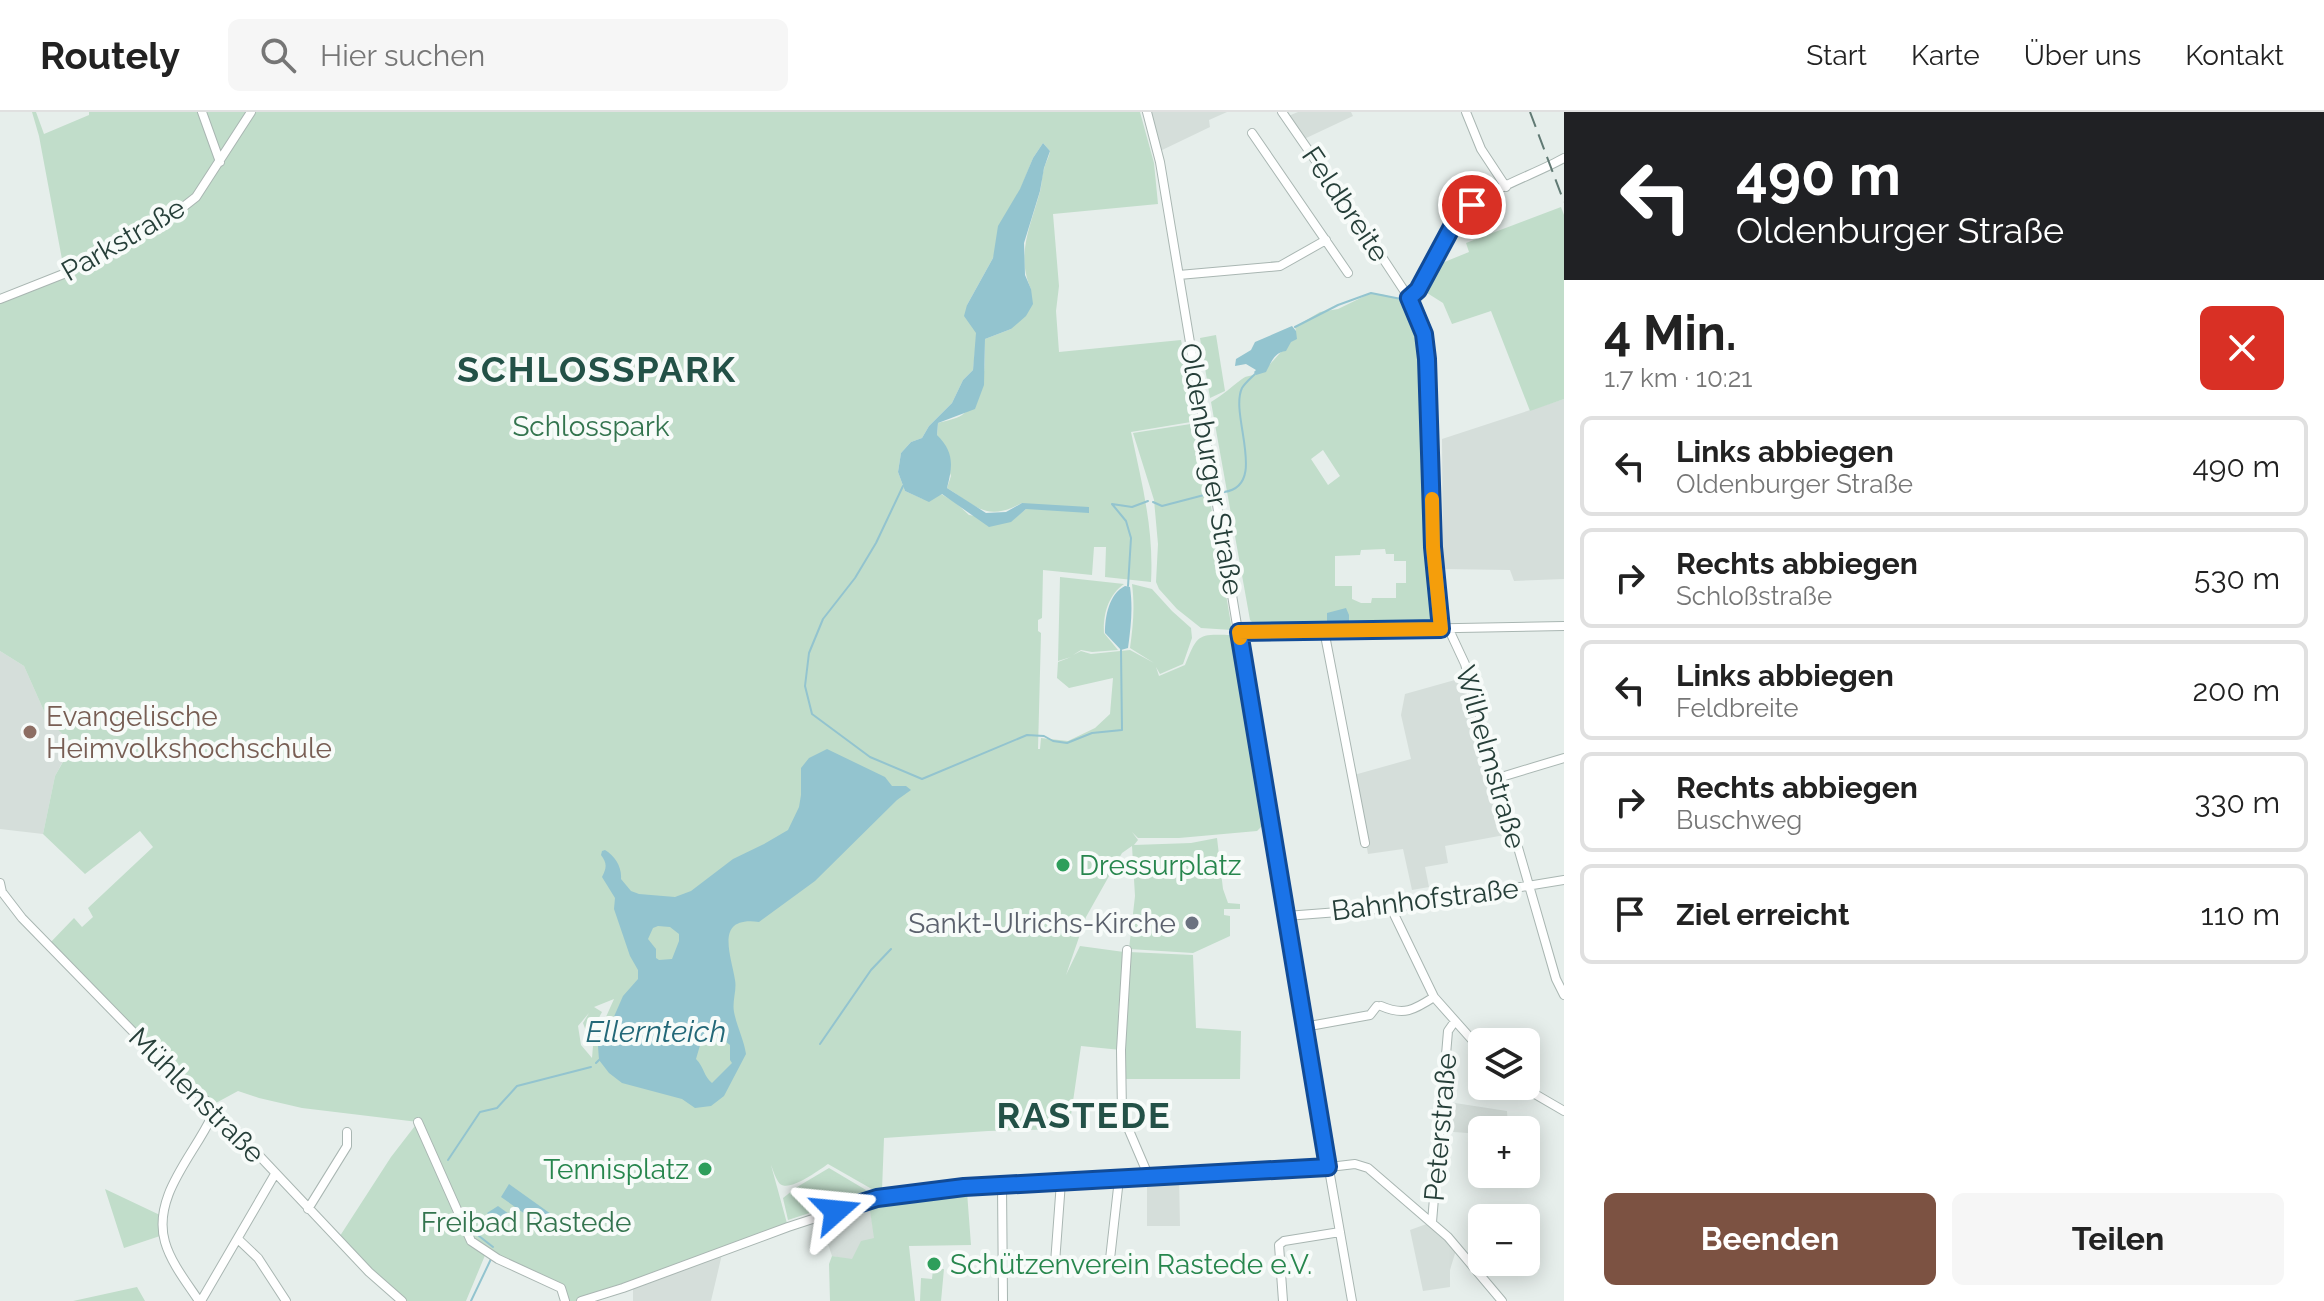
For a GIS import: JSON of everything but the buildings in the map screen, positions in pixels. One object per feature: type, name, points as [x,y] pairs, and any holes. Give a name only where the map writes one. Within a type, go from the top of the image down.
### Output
[{"type":"street","points":[[202,112],[220,162]]},
{"type":"street","name":"Parkstraße","points":[[0,299],[66,273],[182,208],[196,197],[251,112]]},
{"type":"street","name":"Oldenburger Straße","points":[[1147,112],[1160,162],[1352,1301]]},
{"type":"street","name":"Feldbreite","points":[[1282,112],[1409,298],[1424,334],[1433,547],[1445,629]]},
{"type":"street","points":[[1466,112],[1481,149],[1506,187]]},
{"type":"street","points":[[1252,133],[1348,273]]},
{"type":"street","points":[[1409,298],[1418,290],[1454,223],[1472,205],[1564,158]]},
{"type":"street","points":[[1179,275],[1280,266],[1326,240]]},
{"type":"street","points":[[1239,632],[1564,626]]},
{"type":"street","name":"Wilhelmstraße","points":[[1445,629],[1451,634],[1465,664],[1528,886],[1556,979],[1564,995]]},
{"type":"street","points":[[1324,630],[1365,843]]},
{"type":"street","points":[[1498,778],[1564,758]]},
{"type":"street","name":"Bahnhofstraße","points":[[1286,916],[1391,908],[1564,880]]},
{"type":"street","name":"Mühlenstraße","points":[[0,883],[11,906],[145,1044],[218,1112],[369,1272],[402,1301]]},
{"type":"street","name":"Peterstraße","points":[[1391,908],[1434,997],[1455,1021],[1448,1031],[1432,1222]]},
{"type":"street","points":[[1127,950],[1121,1050],[1122,1114],[1149,1177]]},
{"type":"street","points":[[1304,1027],[1370,1015],[1379,1006],[1392,1012],[1405,1012],[1434,997]]},
{"type":"street","points":[[1455,1021],[1468,1035]]},
{"type":"street","points":[[1540,1097],[1564,1111]]},
{"type":"street","points":[[218,1112],[211,1118],[162,1212],[165,1243],[170,1256],[200,1301],[275,1174]]},
{"type":"street","points":[[418,1122],[471,1241],[498,1259],[561,1288],[565,1301]]},
{"type":"street","points":[[308,1209],[347,1146],[347,1132]]},
{"type":"street","points":[[581,1301],[877,1198],[1002,1185],[1355,1164],[1368,1168],[1432,1222],[1502,1301]]},
{"type":"street","points":[[1110,1259],[1119,1179]]},
{"type":"street","points":[[1055,1263],[1061,1182]]},
{"type":"street","points":[[1002,1185],[1003,1301]]},
{"type":"street","points":[[1283,1301],[1279,1245],[1284,1241],[1340,1232]]},
{"type":"street","points":[[238,1239],[258,1258],[286,1301]]},
{"type":"street","points":[[614,1291],[614,1301]]},
{"type":"shaded area","points":[[1147,112],[1227,112],[1209,120],[1210,127],[1158,152]]},
{"type":"shaded area","points":[[1298,112],[1351,112],[1353,116],[1302,140],[1286,117]]},
{"type":"shaded area","points":[[1564,399],[1564,579],[1514,581],[1510,570],[1443,569],[1442,439]]},
{"type":"shaded area","name":"Evangelische Heimvolkshochschule","points":[[0,651],[24,666],[48,720],[73,743],[55,776],[43,834],[0,829]]},
{"type":"shaded area","points":[[1462,678],[1510,834],[1445,846],[1448,863],[1425,867],[1429,887],[1412,890],[1403,849],[1368,854],[1354,775],[1411,759],[1401,715],[1405,694]]},
{"type":"shaded area","points":[[1442,1101],[1507,1111],[1507,1116],[1468,1116],[1468,1133],[1439,1131]]},
{"type":"shaded area","points":[[1179,1175],[1180,1226],[1147,1226],[1147,1177]]},
{"type":"shaded area","points":[[869,1204],[875,1239],[852,1260],[832,1256],[820,1220]]},
{"type":"shaded area","points":[[1432,1222],[1457,1247],[1450,1270],[1450,1287],[1423,1291],[1410,1230]]},
{"type":"shaded area","points":[[723,1250],[711,1301],[633,1301],[633,1284]]},
{"type":"green space","points":[[32,112],[36,112],[44,134],[89,115],[89,112],[247,112],[193,195],[162,216],[64,270]]},
{"type":"green space","name":"Schlosspark","points":[[256,112],[1140,112],[1154,163],[1158,204],[1053,214],[1059,286],[1056,311],[1059,352],[1181,340],[1197,421],[1131,432],[1149,525],[1151,582],[1105,577],[1106,547],[1094,547],[1092,575],[1043,570],[1042,618],[1038,620],[1038,631],[1041,633],[1038,749],[1041,738],[1068,741],[1095,728],[1110,714],[1113,678],[1069,688],[1057,678],[1058,662],[1071,657],[1058,661],[1060,577],[1124,584],[1110,600],[1104,619],[1104,633],[1118,650],[1081,650],[1073,655],[1081,651],[1091,654],[1130,650],[1154,663],[1130,648],[1132,584],[1152,589],[1191,628],[1192,638],[1183,664],[1160,674],[1156,667],[1159,676],[1185,665],[1201,638],[1232,635],[1237,646],[1266,822],[1257,831],[1179,838],[1138,838],[1132,832],[1138,840],[1134,845],[1191,843],[1217,838],[1223,889],[1228,903],[1240,904],[1240,909],[1224,909],[1224,915],[1230,916],[1230,936],[1193,953],[1129,949],[1135,896],[1132,846],[1122,853],[1086,917],[1066,975],[1080,946],[1124,952],[1118,1015],[1123,1017],[1129,952],[1193,955],[1196,1028],[1241,1031],[1240,1079],[1121,1079],[1121,1050],[1081,1046],[1069,1129],[884,1138],[882,1190],[877,1192],[828,1164],[804,1179],[785,1186],[780,1184],[771,1165],[788,1227],[577,1301],[567,1301],[562,1288],[486,1253],[466,1301],[402,1301],[338,1239],[391,1157],[418,1122],[302,1108],[238,1091],[214,1104],[140,1039],[48,945],[74,918],[82,927],[93,917],[88,908],[153,847],[140,831],[85,874],[43,834],[55,776],[73,744],[48,720],[24,666],[0,651],[0,302],[63,278],[166,222],[199,199]],"holes":[[[1043,143],[1050,151],[1025,253],[1031,289],[1011,329],[985,339],[967,305],[993,258],[1033,158]],[[977,334],[985,340],[980,390],[970,408],[962,415],[938,423],[937,435],[951,476],[947,488],[991,512],[1010,509],[1022,503],[1026,509],[1010,522],[969,515],[941,494],[923,499],[905,491],[898,472],[901,453],[911,442],[922,438],[929,426],[952,403],[963,380],[973,370]],[[614,999],[593,1046],[592,1058],[581,1045],[578,1026],[589,1013],[583,1023],[586,1031],[593,1029],[602,1012],[594,1007]]]},
{"type":"green space","points":[[1561,207],[1564,215],[1564,399],[1530,411],[1491,311],[1452,324],[1443,303],[1424,291],[1437,265],[1469,252],[1466,243]]},
{"type":"green space","points":[[1371,293],[1407,302],[1423,360],[1432,617],[1429,623],[1253,623],[1250,620],[1211,402],[1244,378],[1268,366],[1293,336],[1295,327],[1320,312],[1338,309]],"holes":[[[1323,450],[1340,476],[1328,485],[1311,459]],[[1385,549],[1386,554],[1394,554],[1394,561],[1406,561],[1406,583],[1396,583],[1396,598],[1372,598],[1371,603],[1361,603],[1352,599],[1352,586],[1335,586],[1335,556],[1360,555],[1361,550]]]},
{"type":"green space","points":[[1216,335],[1225,391],[1210,398],[1200,338]]},
{"type":"green space","points":[[1197,423],[1232,630],[1201,628],[1177,609],[1156,582],[1158,544],[1154,500],[1133,433]]},
{"type":"green space","points":[[829,1168],[871,1193],[788,1220],[783,1198]]},
{"type":"green space","points":[[105,1189],[162,1216],[163,1235],[124,1248]]},
{"type":"green space","points":[[967,1192],[971,1245],[909,1246],[915,1301],[830,1301],[829,1264],[832,1256],[852,1259],[861,1241],[874,1238],[869,1204],[904,1197]]},
{"type":"green space","points":[[933,1269],[944,1269],[941,1301],[920,1301],[921,1278],[932,1279]]},
{"type":"green space","points":[[137,1287],[145,1301],[73,1301]]},
{"type":"water","points":[[1043,143],[1050,151],[1024,243],[1025,275],[1033,304],[1026,316],[1011,329],[985,339],[984,385],[975,409],[938,423],[937,435],[947,447],[951,459],[947,488],[986,513],[1006,512],[1022,503],[1089,507],[1089,513],[1026,509],[1011,522],[989,527],[942,494],[929,502],[905,491],[898,472],[901,453],[911,442],[922,438],[929,426],[952,403],[963,380],[973,370],[976,333],[964,316],[967,305],[993,258],[998,226]]},
{"type":"water","points":[[1292,326],[1297,339],[1286,351],[1276,356],[1266,372],[1256,375],[1256,370],[1246,364],[1235,366],[1236,359],[1251,350],[1255,342]]},
{"type":"water","points":[[1125,586],[1130,587],[1131,617],[1128,648],[1121,650],[1105,633],[1105,626],[1115,594]]},
{"type":"water","points":[[1346,608],[1349,622],[1327,621],[1327,613]]},
{"type":"water","name":"Ellernteich","points":[[827,749],[885,777],[892,786],[906,786],[911,790],[815,881],[759,922],[745,922],[731,931],[729,949],[735,984],[734,1012],[746,1054],[724,1096],[711,1106],[695,1108],[682,1099],[622,1083],[599,1060],[598,1046],[623,996],[638,979],[638,970],[614,909],[615,898],[602,877],[606,865],[602,851],[605,850],[615,859],[621,879],[631,891],[675,897],[691,891],[733,859],[788,830],[799,807],[801,768],[809,758]],"holes":[[[670,927],[679,934],[672,959],[656,958],[656,949],[648,939],[653,928]],[[709,1029],[730,1045],[732,1063],[712,1083],[696,1059],[703,1035]]]},
{"type":"water","points":[[509,1184],[551,1214],[542,1226],[501,1197]]},
{"type":"water","points":[[498,1206],[509,1214],[501,1225],[503,1229],[500,1233],[485,1221],[487,1213]]},
{"type":"waterway","points":[[1295,327],[1338,305],[1371,293],[1406,300]]},
{"type":"waterway","points":[[1224,492],[1237,487],[1244,477],[1245,448],[1239,400],[1242,388],[1255,374]]},
{"type":"waterway","points":[[903,486],[876,543],[855,578],[823,619],[809,653],[805,686],[812,714],[870,757],[922,779],[1027,735],[1067,743],[1092,733],[1122,730],[1121,650]]},
{"type":"waterway","points":[[1153,502],[1162,506],[1208,494]]},
{"type":"waterway","points":[[1128,586],[1131,538],[1126,521],[1112,504],[1132,507],[1148,501]]},
{"type":"waterway","points":[[820,1044],[871,970],[891,949]]},
{"type":"waterway","points":[[596,1063],[599,1060]]},
{"type":"waterway","points":[[448,1160],[480,1112],[497,1108],[517,1086],[591,1067]]},
{"type":"waterway","points":[[470,1208],[467,1211],[479,1236],[493,1247]]},
{"type":"waterway","points":[[471,1301],[491,1259]]},
{"type":"railway","points":[[1530,112],[1564,202]]},
{"type":"slow traffic","points":[[1240,638],[1239,632],[1441,629],[1434,571],[1432,499]]},
{"type":"place","name":"Evangelische Heimvolkshochschule","points":[[30,732]]},
{"type":"place","name":"Dressurplatz","points":[[1063,865]]},
{"type":"place","name":"Sankt-Ulrichs-Kirche","points":[[1192,923]]},
{"type":"place","name":"Tennisplatz","points":[[705,1169]]},
{"type":"place","name":"Schützenverein Rastede e.V.","points":[[934,1264]]},
{"type":"district","name":"SCHLOSSPARK","points":[[597,369]]},
{"type":"district","name":"RASTEDE","points":[[1084,1115]]},
{"type":"route","points":[[836,1211],[877,1198],[964,1187],[1328,1167],[1239,632],[1441,629],[1434,571],[1427,359],[1424,334],[1409,298],[1418,290],[1454,223],[1472,205]]},
{"type":"park label","name":"Freibad Rastede","points":[[526,1222]]}]
